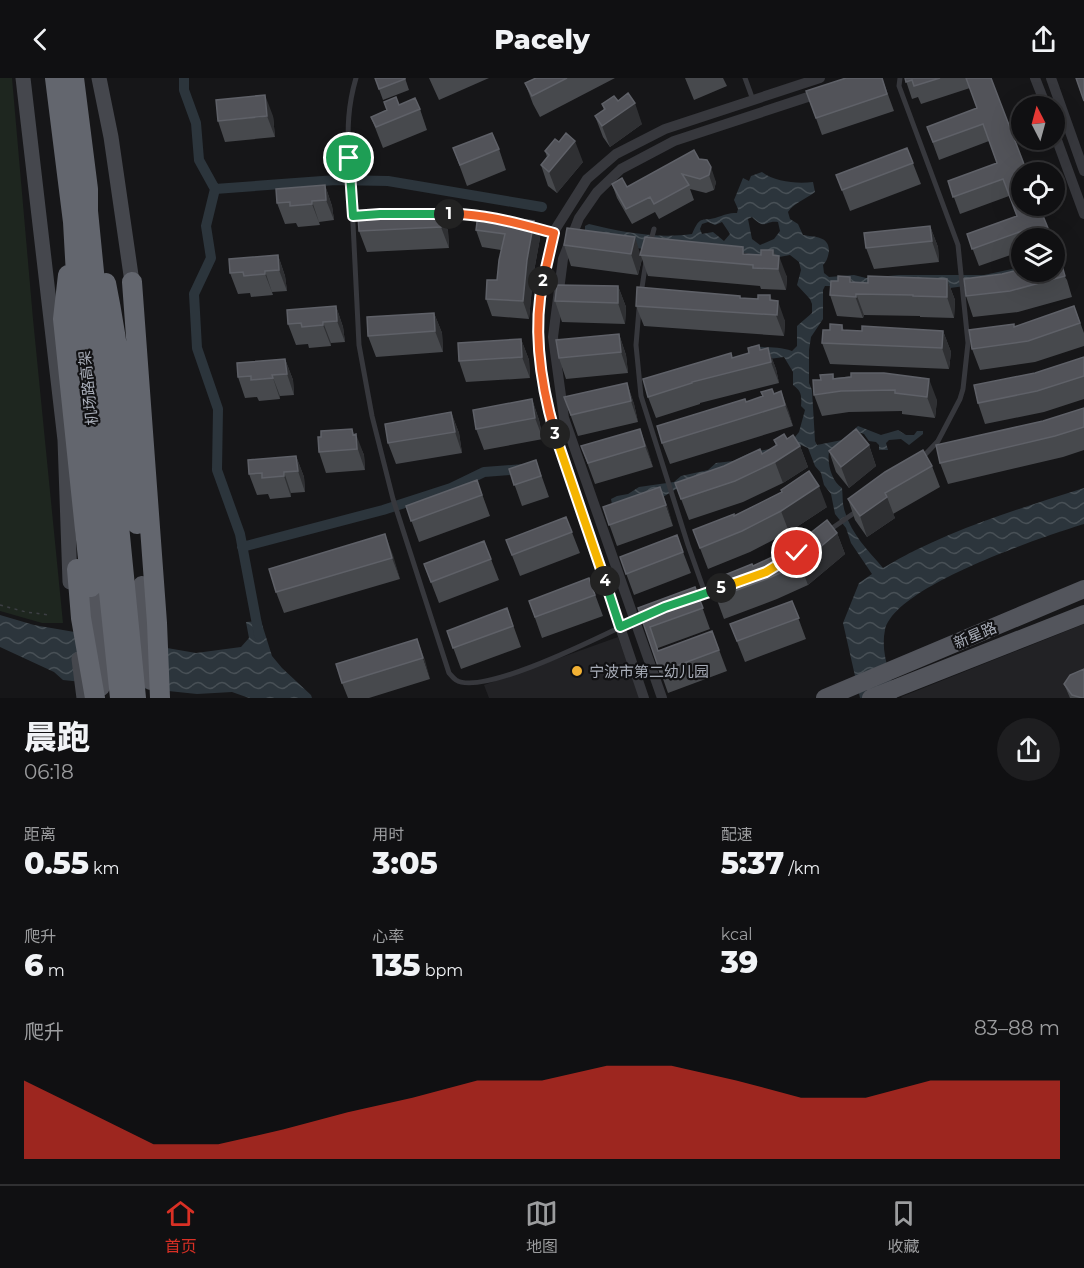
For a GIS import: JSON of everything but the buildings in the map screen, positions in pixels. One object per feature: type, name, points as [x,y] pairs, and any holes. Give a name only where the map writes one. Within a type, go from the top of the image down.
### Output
[{"type":"highway","name":"机场路高架","points":[[55,78],[73,222],[76,275],[120,698]]},
{"type":"highway","name":"机场路高架","points":[[74,78],[88,189],[89,223],[150,696]]},
{"type":"highway","points":[[88,189],[112,312],[130,454],[142,585]]},
{"type":"highway","points":[[73,222],[63,319],[91,587]]},
{"type":"highway","points":[[132,282],[156,611],[150,696]]},
{"type":"highway","points":[[64,440],[87,694]]},
{"type":"main road","points":[[23,78],[64,440],[70,582],[87,694]]},
{"type":"main road","points":[[99,78],[111,137],[132,282]]},
{"type":"main road","points":[[142,585],[150,696]]},
{"type":"main road","points":[[91,587],[102,698]]},
{"type":"main road","name":"新星路","points":[[869,689],[908,663],[1084,589]]},
{"type":"main road","name":"新星路","points":[[869,689],[920,679],[1084,614]]},
{"type":"main road","points":[[825,698],[869,689]]},
{"type":"street","points":[[644,698],[554,431],[538,352],[540,297],[554,233],[586,179],[616,154],[665,129],[820,78]]},
{"type":"street","points":[[1035,78],[1042,96]]},
{"type":"street","points":[[1051,78],[1084,171]]},
{"type":"street","points":[[662,698],[639,618],[564,418],[553,338],[563,259],[579,218],[597,192],[621,170],[674,141],[825,92]]},
{"type":"street","points":[[1061,150],[1084,214]]},
{"type":"street","points":[[349,158],[352,203]]},
{"type":"lane","points":[[349,158],[347,131],[349,100],[356,78]]},
{"type":"lane","points":[[745,78],[753,100]]},
{"type":"lane","points":[[900,78],[899,86],[958,245],[968,343],[960,399],[938,441],[918,462]]},
{"type":"lane","points":[[352,203],[359,345],[372,416],[393,499],[449,673],[456,680],[467,683],[500,677],[558,657],[639,618]]},
{"type":"lane","points":[[430,215],[462,214],[493,219]]},
{"type":"lane","points":[[353,216],[362,216]]},
{"type":"lane","points":[[524,225],[554,233]]},
{"type":"lane","points":[[654,229],[642,280],[636,345],[641,396],[705,593]]},
{"type":"lane","points":[[826,532],[861,509]]},
{"type":"lane","points":[[685,600],[726,586]]},
{"type":"path","points":[[0,605],[49,615]]},
{"type":"shaded area","points":[[0,78],[12,78],[63,623],[42,623],[0,611]]},
{"type":"shaded area","points":[[1084,624],[1084,698],[901,697]]},
{"type":"shaded area","name":"宁波市第二幼儿园","points":[[618,637],[640,698],[489,698],[484,685]]},
{"type":"water","points":[[762,172],[786,182],[813,182],[815,192],[788,212],[790,219],[798,224],[803,235],[820,238],[827,242],[829,251],[823,265],[824,273],[829,277],[984,275],[1011,269],[1011,275],[950,288],[825,286],[823,290],[823,319],[811,337],[809,350],[809,383],[812,390],[817,445],[842,440],[858,426],[881,435],[898,430],[906,435],[914,435],[917,431],[923,431],[923,434],[909,445],[901,439],[889,440],[886,443],[888,450],[879,450],[876,442],[869,441],[864,434],[858,432],[837,450],[829,452],[831,472],[835,482],[842,488],[843,506],[848,520],[861,542],[883,568],[956,532],[1084,488],[1084,524],[972,565],[914,597],[894,613],[885,630],[884,647],[897,698],[860,698],[843,623],[859,583],[872,574],[851,543],[846,528],[835,514],[831,494],[824,485],[821,473],[815,466],[808,448],[801,445],[794,446],[686,483],[663,497],[613,510],[611,499],[617,496],[628,494],[639,487],[674,482],[681,476],[708,470],[716,463],[733,461],[750,453],[778,447],[799,432],[805,410],[801,406],[799,391],[793,385],[793,372],[784,357],[769,359],[750,348],[751,346],[772,347],[792,351],[797,346],[797,326],[812,313],[810,299],[797,285],[801,270],[799,262],[790,255],[768,259],[745,253],[643,249],[617,245],[585,233],[585,226],[589,224],[653,235],[692,234],[702,220],[737,213],[738,209],[734,200],[743,178],[749,181],[751,176]],"holes":[[[752,217],[763,224],[778,222],[780,231],[774,239],[760,245],[752,239],[748,219]],[[708,222],[715,225],[722,222],[730,234],[724,241],[713,232],[702,234],[700,229],[702,224]]]},
{"type":"water","points":[[0,615],[34,625],[196,653],[241,647],[249,638],[246,622],[261,621],[272,656],[312,698],[249,698],[232,692],[197,694],[63,680],[54,672],[0,647]]},
{"type":"waterway","points":[[184,78],[184,90],[196,123],[199,160],[215,189],[206,226],[211,258],[194,294],[197,348],[218,409],[217,470],[240,534],[259,635]]},
{"type":"waterway","points":[[215,189],[336,180],[388,181],[542,207]]},
{"type":"waterway","points":[[242,547],[383,510],[451,488],[484,472],[524,469]]},
{"type":"place","name":"宁波市第二幼儿园","points":[[577,671]]},
{"type":"route","points":[[349,158],[353,216],[462,214],[554,233],[540,297],[538,352],[554,431],[620,627],[665,607],[766,572],[797,553]]}]
